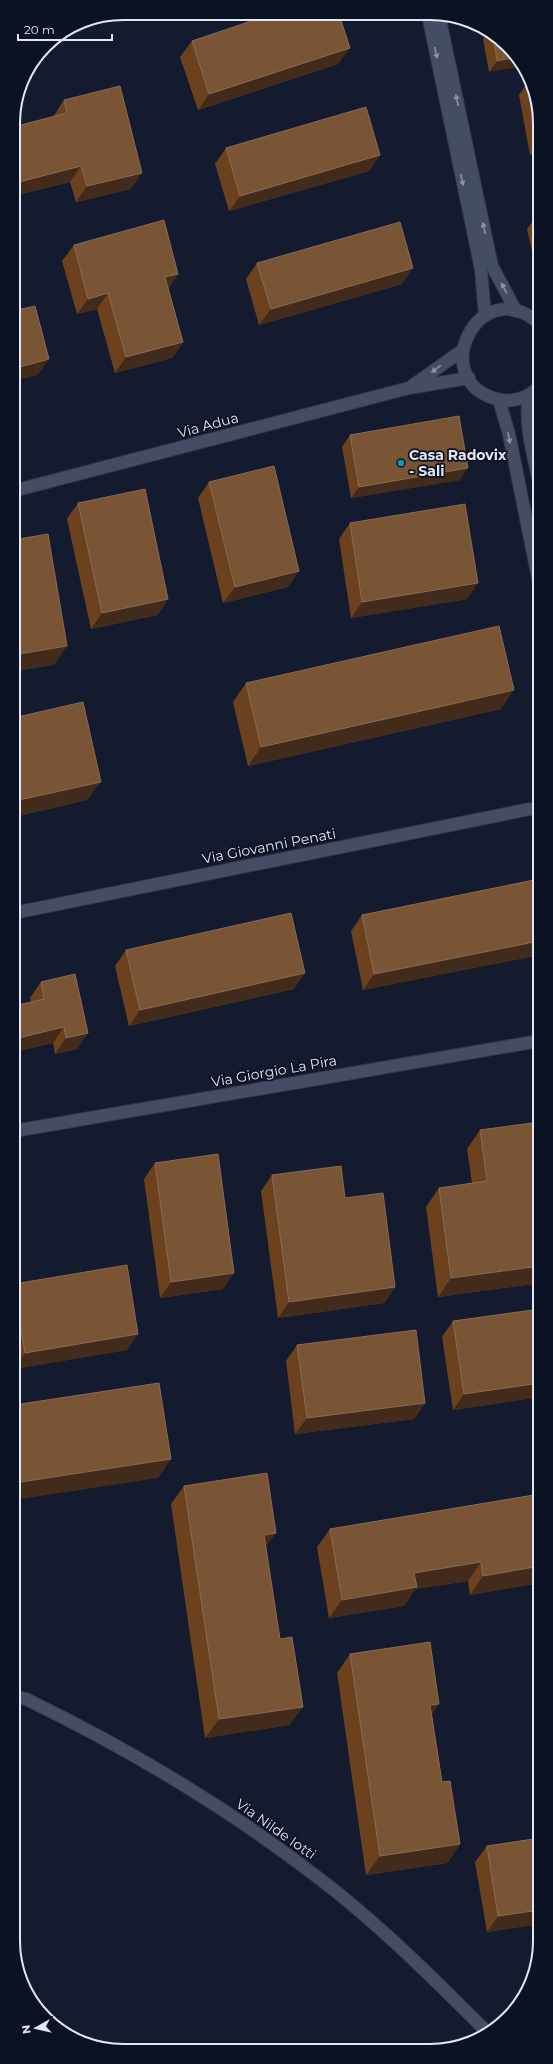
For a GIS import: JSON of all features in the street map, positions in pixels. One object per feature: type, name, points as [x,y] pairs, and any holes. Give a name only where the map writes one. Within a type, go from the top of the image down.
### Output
[{"type":"street","points":[[429,20],[481,268],[485,316]]},
{"type":"street","points":[[440,21],[492,266],[516,311]]},
{"type":"street","points":[[533,319],[526,314],[516,311],[500,310],[485,316],[472,327],[467,335],[462,350],[464,366],[469,378],[478,390],[499,400],[514,400],[529,395],[533,392]]},
{"type":"street","name":"Via Adua","points":[[409,388],[462,350]]},
{"type":"street","name":"Via Adua","points":[[20,489],[409,388],[469,378]]},
{"type":"street","points":[[529,395],[527,406],[528,428],[533,453]]},
{"type":"street","points":[[499,400],[509,434],[533,553]]},
{"type":"street","name":"Via Giovanni Penati","points":[[20,913],[530,809]]},
{"type":"street","name":"Via Giorgio La Pira","points":[[20,1130],[533,1042]]},
{"type":"street","name":"Via Nilde Iotti","points":[[20,1698],[32,1702],[107,1740],[186,1786],[283,1851],[313,1873],[371,1922],[484,2029]]},
{"type":"building","points":[[254,20],[341,20],[350,48],[209,94],[192,41]]},
{"type":"building","points":[[494,42],[511,58],[497,61]]},
{"type":"building","points":[[120,86],[142,173],[87,186],[81,166],[20,182],[20,125],[67,113],[64,100]]},
{"type":"building","points":[[366,107],[380,155],[240,196],[226,148]]},
{"type":"building","points":[[164,220],[178,274],[165,277],[183,342],[126,357],[108,293],[88,299],[74,245]]},
{"type":"building","points":[[400,222],[413,268],[271,309],[257,263]]},
{"type":"building","points":[[35,306],[49,359],[20,367],[20,309]]},
{"type":"building","name":"Casa Radovix - Sali","points":[[459,416],[468,468],[359,487],[350,435]]},
{"type":"building","points":[[274,466],[299,571],[235,587],[209,482]]},
{"type":"building","points":[[145,489],[168,599],[102,613],[78,503]]},
{"type":"building","points":[[465,504],[478,583],[362,602],[350,523]]},
{"type":"building","points":[[48,534],[67,646],[20,654],[20,539]]},
{"type":"building","points":[[499,626],[514,690],[261,747],[246,683]]},
{"type":"building","points":[[83,702],[101,782],[20,800],[20,716]]},
{"type":"building","points":[[533,880],[533,942],[374,974],[362,915]]},
{"type":"building","points":[[291,913],[305,973],[140,1010],[126,950]]},
{"type":"building","points":[[75,974],[88,1033],[66,1038],[64,1027],[20,1038],[20,1005],[44,999],[41,982]]},
{"type":"building","points":[[533,1123],[533,1267],[451,1278],[439,1188],[487,1181],[480,1130]]},
{"type":"building","points":[[218,1154],[234,1273],[171,1282],[155,1163]]},
{"type":"building","points":[[341,1166],[345,1198],[383,1193],[395,1287],[289,1302],[272,1175]]},
{"type":"building","points":[[127,1265],[138,1334],[25,1353],[20,1322],[20,1283]]},
{"type":"building","points":[[533,1310],[533,1384],[464,1394],[453,1321]]},
{"type":"building","points":[[416,1330],[425,1403],[307,1418],[297,1345]]},
{"type":"building","points":[[159,1383],[171,1459],[20,1482],[20,1404]]},
{"type":"building","points":[[267,1473],[276,1533],[264,1535],[280,1639],[292,1637],[303,1707],[219,1719],[184,1486]]},
{"type":"building","points":[[533,1495],[533,1567],[483,1576],[481,1562],[414,1573],[417,1587],[342,1600],[330,1529]]},
{"type":"building","points":[[430,1642],[439,1704],[430,1705],[442,1782],[450,1781],[460,1844],[380,1856],[350,1654]]},
{"type":"building","points":[[533,1839],[533,1911],[498,1916],[487,1846]]},
{"type":"place","name":"Casa Radovix - Sali","points":[[401,463]]}]
